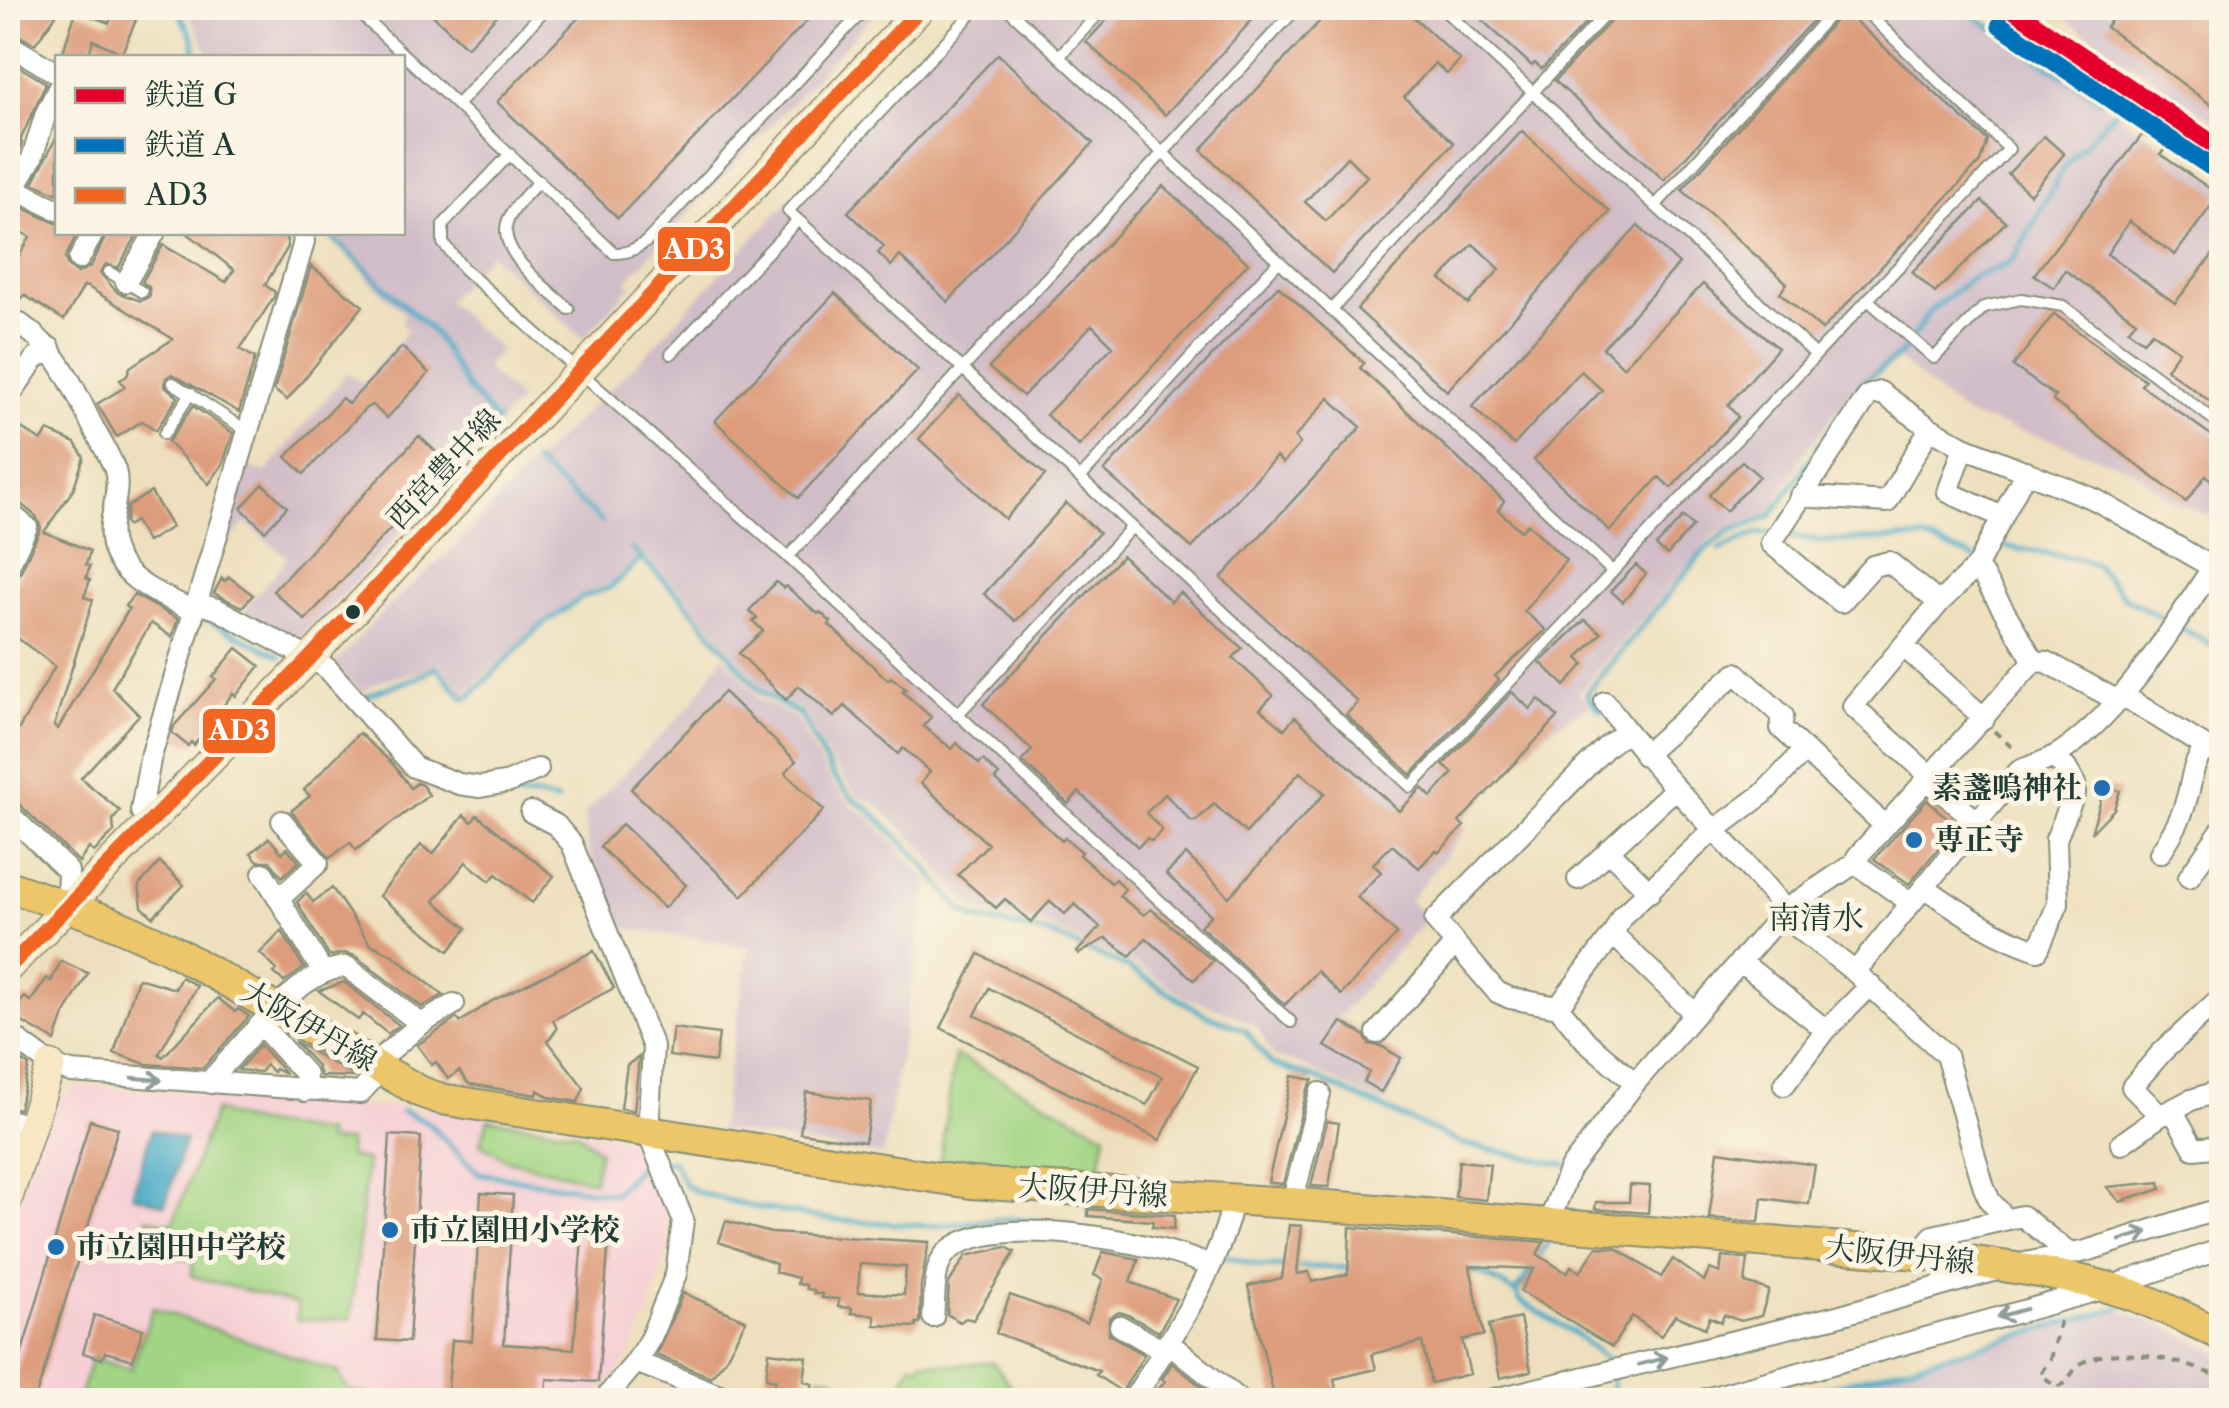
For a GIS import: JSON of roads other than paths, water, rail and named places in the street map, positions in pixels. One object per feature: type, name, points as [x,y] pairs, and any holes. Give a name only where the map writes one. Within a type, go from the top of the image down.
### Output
[{"type":"main road","name":"西宮豊中線","points":[[8,968],[309,659],[920,8]]},
{"type":"main road","name":"大阪伊丹線","points":[[8,886],[167,946],[270,1017],[441,1099],[971,1183],[1292,1203],[1918,1254],[2005,1267],[2130,1294],[2222,1334]]},
{"type":"main road","points":[[8,1199],[19,1123],[51,1064]]},
{"type":"street","points":[[8,44],[55,72]]},
{"type":"street","points":[[55,95],[32,158],[11,194],[55,209]]},
{"type":"street","points":[[79,259],[92,235]]},
{"type":"street","points":[[125,282],[154,235]]},
{"type":"street","points":[[150,821],[141,811],[144,791],[302,250],[303,235]]},
{"type":"street","points":[[8,316],[30,329],[63,365],[116,473],[110,535],[113,548],[138,584],[195,607],[217,609],[326,668],[414,767],[459,784],[480,787],[509,782],[538,769]]},
{"type":"street","points":[[8,398],[23,373],[50,348]]},
{"type":"street","points":[[1784,1084],[1826,1030],[1861,973],[1918,895],[2019,771],[2037,763],[2120,698],[2216,568],[2096,500],[1964,447],[1880,392],[1868,396],[1770,543],[1841,602],[1873,566],[1889,562],[1939,603]]},
{"type":"street","points":[[1800,496],[1887,502],[1930,428]]},
{"type":"street","points":[[1964,447],[1948,492],[2002,517]]},
{"type":"street","points":[[1978,822],[1852,706],[1939,603],[1977,566],[2026,471]]},
{"type":"street","points":[[8,512],[27,527],[8,567]]},
{"type":"street","points":[[1977,566],[2034,661]]},
{"type":"street","points":[[1903,646],[1983,719]]},
{"type":"street","points":[[2034,661],[2047,662],[2120,698],[2213,752],[2192,768],[2188,798],[2160,853]]},
{"type":"street","points":[[1855,863],[1856,856],[1883,824],[2034,661]]},
{"type":"street","points":[[1644,754],[1736,673],[1783,716],[1782,728],[1804,751],[1883,824]]},
{"type":"street","points":[[1605,702],[1622,735],[1644,754],[1672,791],[1782,906],[1861,973],[1946,1055],[1984,1188],[1990,1201],[2010,1218]]},
{"type":"street","points":[[1622,735],[1435,920],[1497,992],[1558,1007],[1586,1041],[1635,1083]]},
{"type":"street","points":[[1558,1007],[1622,916],[1762,794],[1804,751]]},
{"type":"street","points":[[1855,863],[2008,940],[2038,950],[2058,904],[2054,850],[2075,784],[2066,768],[2037,763]]},
{"type":"street","points":[[1578,879],[1672,791]]},
{"type":"street","points":[[531,812],[556,825],[572,844],[654,1047],[648,1134],[683,1220],[676,1274],[664,1307],[636,1362],[604,1400]]},
{"type":"street","points":[[8,813],[68,870],[67,907]]},
{"type":"street","points":[[279,899],[318,864],[282,821]]},
{"type":"street","points":[[2189,876],[2222,828]]},
{"type":"street","points":[[1608,850],[1650,892]]},
{"type":"street","points":[[1552,1225],[1569,1170],[1635,1083],[1782,906],[1855,863]]},
{"type":"street","points":[[264,873],[322,971]]},
{"type":"street","points":[[1612,934],[1694,1013]]},
{"type":"street","points":[[1377,1033],[1455,944]]},
{"type":"street","points":[[1740,961],[1826,1030]]},
{"type":"street","points":[[211,1083],[270,1017],[306,981],[322,971],[346,966],[421,1024]]},
{"type":"street","points":[[2222,1007],[2215,1003],[2162,1052],[2132,1087],[2167,1113],[2194,1149],[2222,1146]]},
{"type":"street","points":[[8,1033],[51,1064],[72,1072],[360,1093],[379,1066],[421,1024],[454,1004]]},
{"type":"street","points":[[270,1017],[306,1075],[305,1090]]},
{"type":"street","points":[[2121,1144],[2191,1100],[2222,1090]]},
{"type":"street","points":[[1292,1203],[1320,1093]]},
{"type":"street","points":[[1133,1400],[1209,1266],[1228,1222],[1232,1200]]},
{"type":"street","points":[[1490,1400],[1837,1316],[2005,1267],[2070,1254],[2222,1208]]},
{"type":"street","points":[[1918,1254],[1933,1236],[2022,1216],[2070,1254]]},
{"type":"street","points":[[933,1317],[940,1260],[973,1236],[1021,1229],[1114,1240],[1209,1266]]},
{"type":"street","points":[[1702,1400],[2106,1288],[2222,1249]]},
{"type":"street","points":[[1120,1326],[1166,1346],[1240,1400]]},
{"type":"street","points":[[636,1362],[732,1400]]},
{"type":"lane","points":[[354,8],[405,55]]},
{"type":"lane","points":[[458,104],[546,8]]},
{"type":"lane","points":[[405,55],[614,253],[632,251],[646,242],[866,8]]},
{"type":"lane","points":[[977,8],[788,210],[1411,787],[2010,149],[1862,8]]},
{"type":"lane","points":[[1007,8],[1611,570]]},
{"type":"lane","points":[[1060,56],[1104,8]]},
{"type":"lane","points":[[788,557],[1297,8]]},
{"type":"lane","points":[[1442,8],[1816,356]]},
{"type":"lane","points":[[1332,310],[1611,8]]},
{"type":"lane","points":[[1654,206],[1836,8]]},
{"type":"lane","points":[[510,154],[444,226],[443,243],[462,268],[788,557],[1291,1022]]},
{"type":"lane","points":[[538,181],[517,206],[506,234],[523,265],[569,309]]},
{"type":"lane","points":[[672,354],[798,220]]},
{"type":"lane","points":[[1080,478],[1279,261]]},
{"type":"lane","points":[[1869,302],[1934,358],[1984,307],[2021,298],[2063,306],[2222,426]]},
{"type":"lane","points":[[174,383],[248,431]]},
{"type":"lane","points":[[164,434],[191,394]]},
{"type":"lane","points":[[957,715],[1132,526]]},
{"type":"water","points":[[152,1130],[185,1140],[165,1205],[132,1195]]},
{"type":"waterway","points":[[177,8],[196,55]]},
{"type":"waterway","points":[[1963,8],[2100,100],[2111,88],[2222,163]]},
{"type":"waterway","points":[[1601,711],[1588,692],[1704,551],[1727,533],[1771,516],[1863,382],[1903,352],[1929,312],[1973,277],[2004,266],[2015,257],[2066,164],[2127,99]]},
{"type":"waterway","points":[[329,235],[434,333],[468,389],[497,422]]},
{"type":"waterway","points":[[534,462],[602,522]]},
{"type":"waterway","points":[[1720,550],[1755,534],[1769,533]]},
{"type":"waterway","points":[[1785,536],[1824,541],[1923,538],[1975,558]]},
{"type":"waterway","points":[[1996,545],[2096,565],[2125,598],[2172,623]]},
{"type":"waterway","points":[[632,549],[685,601],[760,691],[801,715],[833,776],[919,858],[962,911],[976,919],[1047,933],[1127,967],[1202,1013],[1245,1030],[1271,1064],[1315,1078],[1463,1144],[1565,1165]]},
{"type":"waterway","points":[[364,698],[436,667],[464,698],[469,697],[537,629],[583,597],[611,587],[642,558]]},
{"type":"waterway","points":[[211,622],[280,656]]},
{"type":"waterway","points":[[2181,628],[2218,648]]},
{"type":"waterway","points":[[476,796],[557,801]]},
{"type":"waterway","points":[[402,1111],[427,1122],[478,1173],[614,1194],[642,1164],[653,1163]]},
{"type":"waterway","points":[[664,1162],[673,1161],[685,1185],[697,1192],[749,1206],[833,1220],[931,1226],[1007,1219],[1072,1224]]},
{"type":"waterway","points":[[1516,1292],[1552,1237]]},
{"type":"waterway","points":[[1176,1244],[1209,1252]]},
{"type":"waterway","points":[[1219,1255],[1261,1266],[1352,1268]]},
{"type":"waterway","points":[[1468,1272],[1480,1273],[1516,1292],[1519,1300],[1577,1335],[1611,1363]]},
{"type":"waterway","points":[[1809,1400],[1815,1391],[2123,1307]]},
{"type":"waterway","points":[[1612,1379],[1613,1400]]},
{"type":"rail line","name":"G","points":[[2011,8],[2222,150]]},
{"type":"rail line","name":"A","points":[[2000,25],[2211,167]]},
{"type":"place","name":"素盞嗚神社","points":[[2102,788]]},
{"type":"place","name":"専正寺","points":[[1914,840]]},
{"type":"place","name":"市立園田小学校","points":[[390,1230]]},
{"type":"place","name":"市立園田中学校","points":[[56,1247]]},
{"type":"district","name":"南清水","points":[[1816,918]]}]
